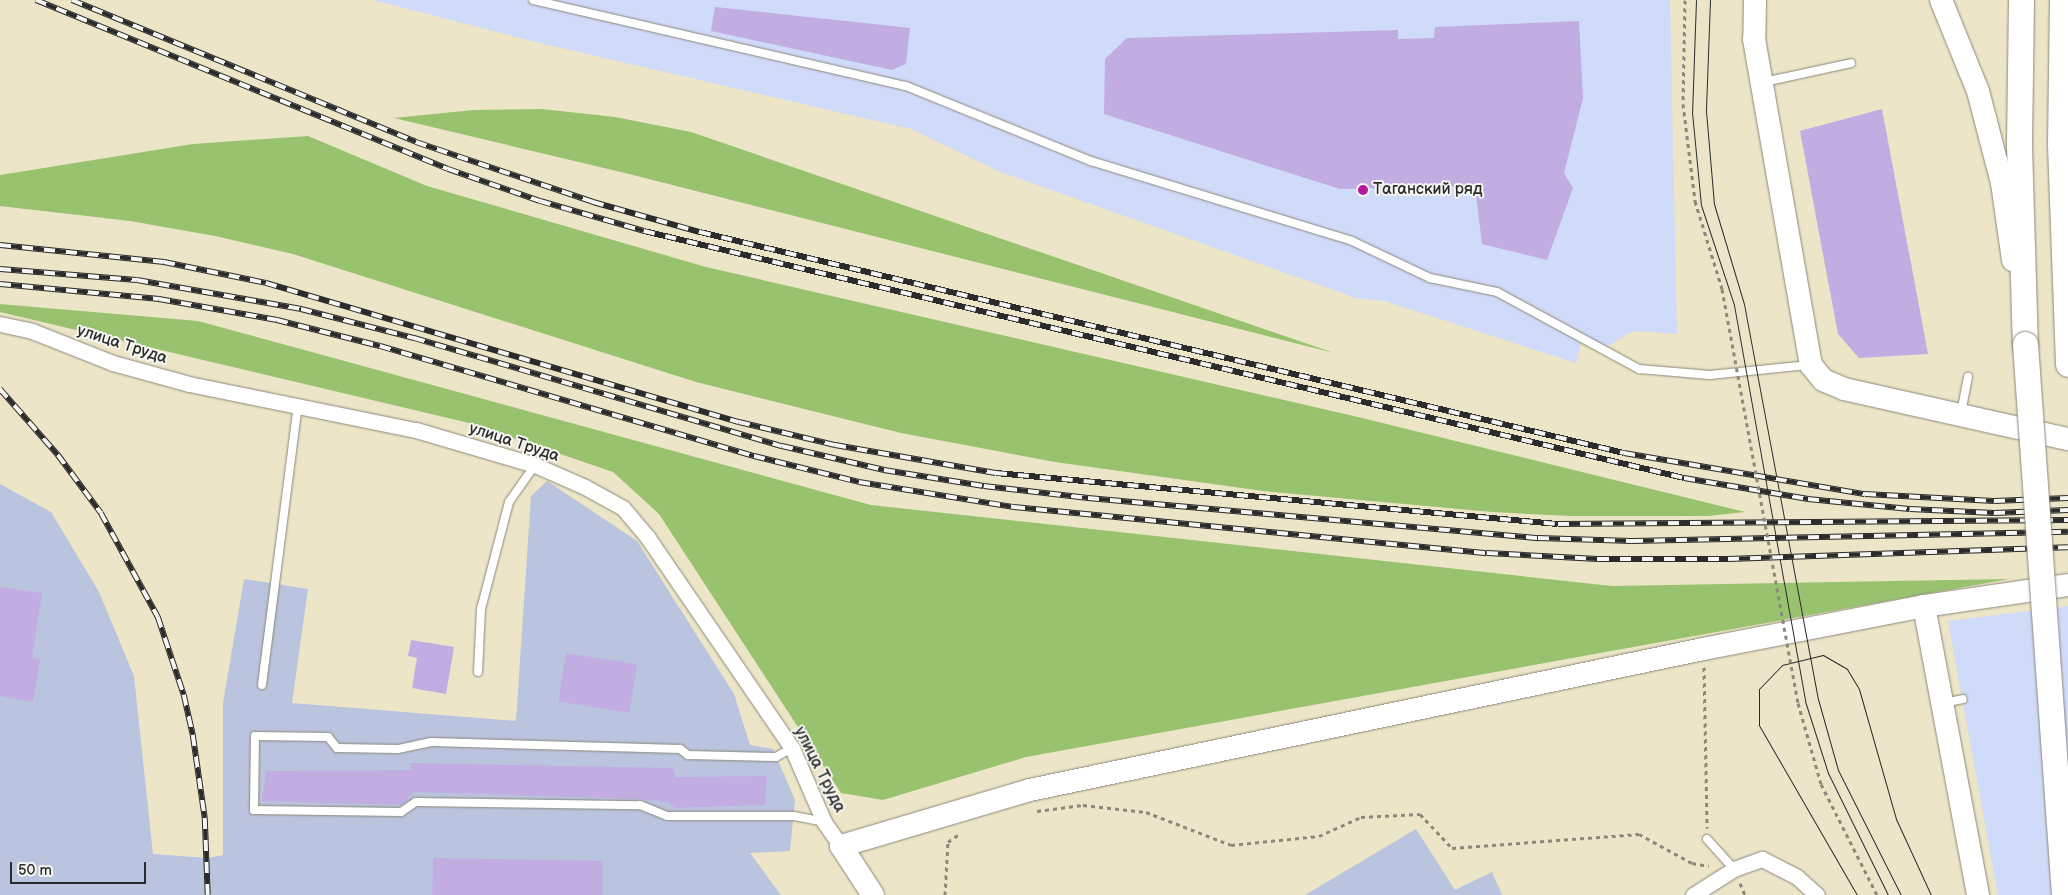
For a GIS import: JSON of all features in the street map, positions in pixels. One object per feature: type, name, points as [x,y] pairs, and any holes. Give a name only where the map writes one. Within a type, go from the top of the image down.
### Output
[{"type":"main road","points":[[2022,0],[2020,146],[2026,344],[2064,895]]},
{"type":"main road","points":[[2062,0],[2060,145],[2068,364]]},
{"type":"street","points":[[1755,0],[1754,39],[1812,365],[1823,380],[1844,389],[2068,439]]},
{"type":"street","points":[[1941,0],[1978,91],[2002,183],[2026,344]]},
{"type":"street","points":[[2062,64],[2068,20]]},
{"type":"street","name":"улица Труда","points":[[0,324],[32,331],[122,366],[189,384],[416,430],[535,465],[585,487],[623,508],[648,538],[792,748],[824,822],[841,846]]},
{"type":"street","points":[[873,895],[841,846],[1080,778],[1703,649],[1924,606],[2068,585]]},
{"type":"street","points":[[1924,606],[1954,701],[1978,895]]},
{"type":"street","points":[[1693,895],[1734,869],[1762,859],[1797,877],[1817,895]]},
{"type":"lane","points":[[533,0],[906,86],[1091,161],[1352,242],[1430,278],[1497,292],[1639,369],[1710,375],[1812,365]]},
{"type":"lane","points":[[1762,83],[1852,63]]},
{"type":"lane","points":[[1961,415],[1968,377]]},
{"type":"lane","points":[[262,686],[298,405]]},
{"type":"lane","points":[[478,672],[481,609],[509,502],[535,465]]},
{"type":"lane","points":[[792,748],[776,757],[688,755],[680,749],[431,742],[398,749],[337,748],[328,737],[255,736],[254,810],[401,812],[416,802],[640,805],[667,816],[794,816],[824,822]]},
{"type":"lane","points":[[1706,839],[1734,869]]},
{"type":"path","points":[[1685,0],[1683,104],[1693,191],[1722,289],[1798,703],[1821,784],[1877,895]]},
{"type":"path","points":[[1703,649],[1707,704],[1706,839]]},
{"type":"path","points":[[1028,812],[1084,804],[1146,812],[1230,845],[1319,836],[1361,817],[1420,814],[1452,848],[1639,834],[1692,863],[1734,869]]},
{"type":"path","points":[[945,895],[948,842],[968,828]]},
{"type":"shaded area","name":"Таганский ряд","points":[[373,0],[1670,0],[1677,334],[1633,331],[1607,347],[1582,338],[1576,363],[1384,301],[1356,298],[998,171],[911,129],[544,44]]},
{"type":"shaded area","points":[[547,481],[637,541],[734,694],[750,745],[773,749],[795,800],[790,851],[750,853],[781,895],[0,895],[0,484],[51,512],[99,592],[134,676],[153,854],[208,858],[223,855],[223,703],[244,579],[308,589],[292,703],[516,721],[531,496]]},
{"type":"shaded area","points":[[2068,606],[2068,895],[1998,895],[1948,621]]},
{"type":"shaded area","points":[[1416,829],[1455,890],[1492,872],[1502,895],[1305,895]]},
{"type":"green space","points":[[542,109],[615,117],[691,132],[1334,353],[625,173],[394,118],[473,110]]},
{"type":"green space","points":[[308,136],[427,186],[706,267],[1358,417],[1745,512],[1708,516],[1570,516],[1492,512],[1263,491],[1055,462],[901,433],[696,382],[293,254],[215,236],[130,221],[0,206],[0,175],[193,144]]},
{"type":"green space","points":[[0,304],[198,321],[871,505],[1612,586],[2009,579],[1026,757],[883,800],[841,793],[659,514],[613,472],[469,423],[0,312]]},
{"type":"building","points":[[715,7],[910,28],[906,64],[892,70],[711,31]]},
{"type":"building","points":[[1579,21],[1583,98],[1564,173],[1573,188],[1547,260],[1482,244],[1475,186],[1340,189],[1104,114],[1105,59],[1127,38],[1398,30],[1398,39],[1434,38],[1435,27]]},
{"type":"building","points":[[1882,109],[1928,354],[1859,358],[1838,334],[1800,131]]},
{"type":"building","points":[[0,587],[42,593],[32,658],[40,659],[33,702],[0,696]]},
{"type":"building","points":[[411,640],[454,647],[446,694],[412,688],[417,658],[408,656]]},
{"type":"building","points":[[566,653],[637,664],[629,713],[558,701]]},
{"type":"building","points":[[409,763],[673,768],[676,777],[767,776],[765,805],[675,808],[668,802],[640,799],[414,792],[402,805],[262,801],[266,771],[412,770]]},
{"type":"building","points":[[433,858],[603,861],[602,895],[432,895]]},
{"type":"tram line","points":[[1696,0],[1692,112],[1701,205],[1734,305],[1805,701],[1828,773],[1888,895]]},
{"type":"tram line","points":[[1710,0],[1706,111],[1714,204],[1744,304],[1818,699],[1838,770],[1901,895]]},
{"type":"tram line","points":[[1857,895],[1759,725],[1759,689],[1782,665],[1823,655],[1847,669],[1859,689],[1896,819],[1931,895]]},
{"type":"railway","points":[[36,0],[448,169],[540,201],[644,231],[1684,478],[1808,499],[1910,509],[1994,513],[2068,510]]},
{"type":"railway","points":[[72,0],[416,142],[593,202],[700,232],[1624,453],[1865,494],[1994,501],[2068,498]]},
{"type":"railway","points":[[0,245],[164,262],[266,283],[739,422],[835,445],[996,473],[1558,524],[2068,520]]},
{"type":"railway","points":[[0,269],[137,280],[301,309],[414,338],[782,446],[884,470],[984,486],[1088,498],[1538,538],[1632,541],[2068,532]]},
{"type":"railway","points":[[0,284],[159,299],[277,320],[380,346],[754,456],[859,482],[1014,507],[1487,553],[1598,559],[1728,559],[2068,547]]},
{"type":"railway","points":[[0,389],[58,455],[101,513],[158,617],[184,695],[193,735],[205,818],[208,895]]},
{"type":"place","name":"Таганский ряд","points":[[1363,190]]}]
